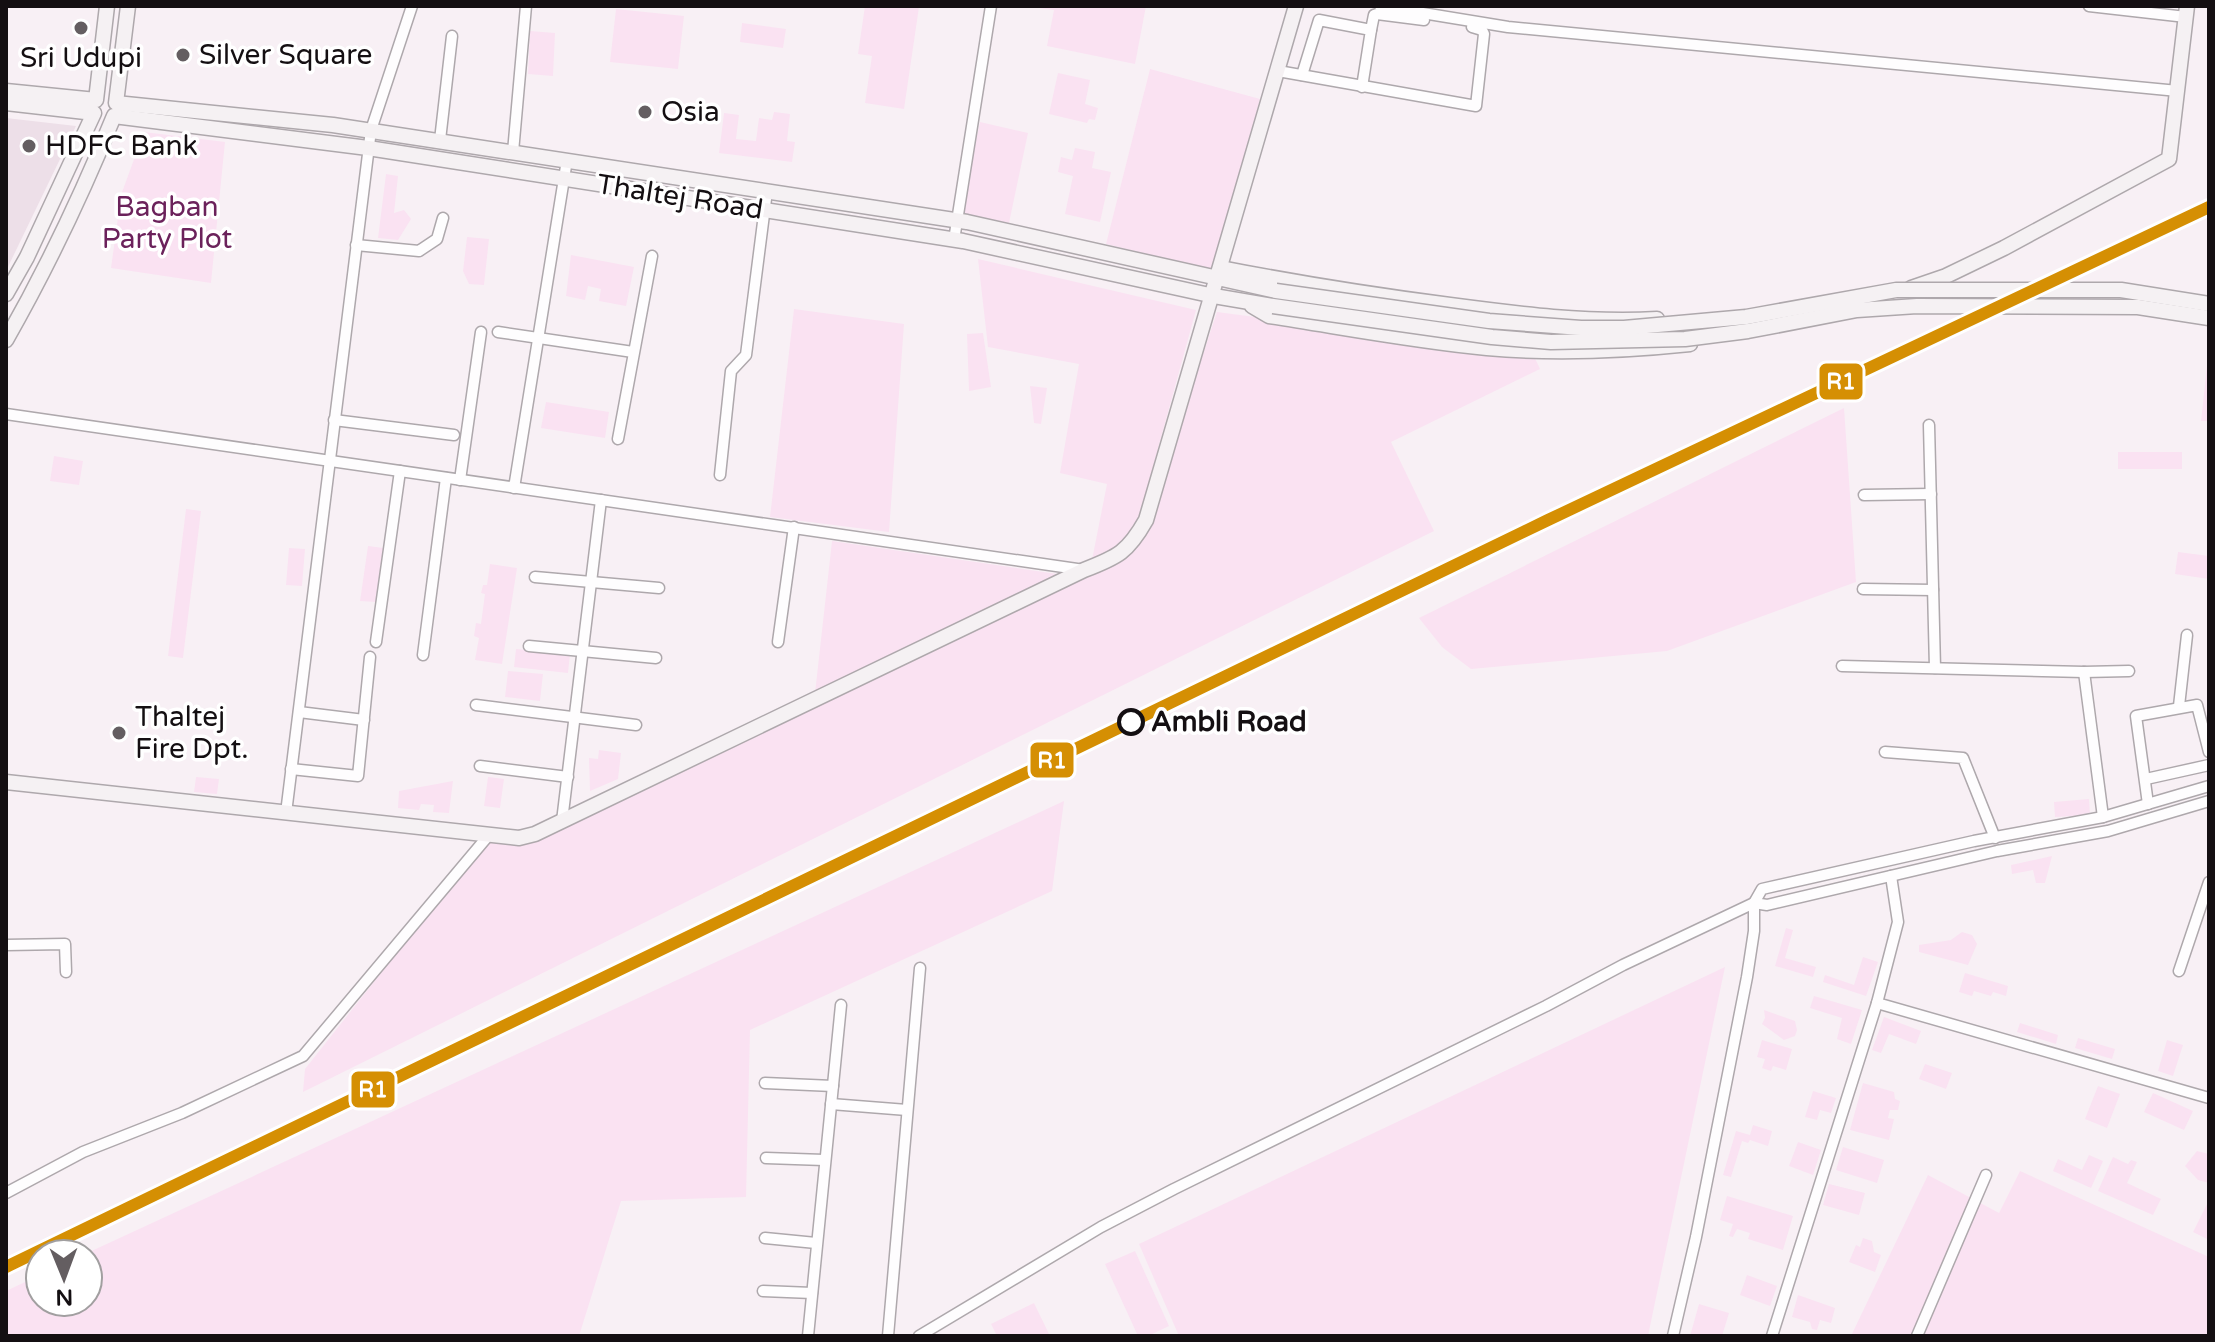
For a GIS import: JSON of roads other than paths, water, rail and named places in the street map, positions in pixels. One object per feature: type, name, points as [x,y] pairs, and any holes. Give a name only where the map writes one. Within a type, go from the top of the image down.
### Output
[{"type":"main road","points":[[6,294],[27,257],[95,106],[107,6]]},
{"type":"main road","points":[[6,340],[62,233],[115,109],[128,6]]},
{"type":"main road","points":[[6,782],[519,838],[535,834],[1084,570],[1112,560],[1132,544],[1146,520],[1214,296],[1296,6]]},
{"type":"main road","points":[[1220,273],[1567,317],[1641,320],[1692,317],[1883,290],[1896,292],[1927,284],[2004,248],[2169,159],[2186,11]]},
{"type":"main road","name":"Thaltej Road","points":[[6,91],[95,106]]},
{"type":"main road","name":"Thaltej Road","points":[[6,103],[95,106],[107,96],[115,109],[954,240],[1242,301]]},
{"type":"main road","name":"Thaltej Road","points":[[95,106],[103,120],[115,109],[371,130],[958,220],[1220,273],[1274,298]]},
{"type":"main road","points":[[1242,301],[1274,298],[1581,328],[1624,328],[1746,317],[1896,290],[2121,290],[2209,304]]},
{"type":"main road","points":[[1242,301],[1269,316],[1400,337],[1489,348],[1566,351],[1646,349],[1747,338],[1872,312],[1896,292]]},
{"type":"main road","points":[[1274,298],[1492,337],[1551,342],[1685,339],[1748,331],[1857,310],[1917,306],[2138,307],[2209,318]]},
{"type":"street","points":[[286,813],[368,148],[371,130],[412,6]]},
{"type":"street","points":[[513,152],[526,6]]},
{"type":"street","points":[[954,240],[991,6]]},
{"type":"street","points":[[1380,6],[1508,27],[2178,91]]},
{"type":"street","points":[[2089,6],[2186,11]]},
{"type":"street","points":[[1278,71],[1302,75],[1362,87],[1470,107],[1476,106],[1484,34],[1482,30],[1374,15],[1362,87]]},
{"type":"street","points":[[1302,75],[1319,20],[1371,30]]},
{"type":"street","points":[[440,140],[452,36]]},
{"type":"street","points":[[514,488],[567,160]]},
{"type":"street","points":[[720,475],[731,371],[746,355],[767,191]]},
{"type":"street","points":[[356,245],[419,251],[437,239],[443,218]]},
{"type":"street","points":[[618,439],[652,256]]},
{"type":"street","points":[[460,480],[481,332]]},
{"type":"street","points":[[498,332],[633,352]]},
{"type":"street","points":[[6,414],[1084,570]]},
{"type":"street","points":[[334,420],[454,435]]},
{"type":"street","points":[[1929,425],[1935,668]]},
{"type":"street","points":[[376,642],[400,471]]},
{"type":"street","points":[[423,655],[446,478]]},
{"type":"street","points":[[1864,495],[1931,494]]},
{"type":"street","points":[[562,821],[601,500]]},
{"type":"street","points":[[778,642],[794,527]]},
{"type":"street","points":[[535,577],[659,588]]},
{"type":"street","points":[[1863,589],[1933,590]]},
{"type":"street","points":[[2179,706],[2187,635]]},
{"type":"street","points":[[529,646],[656,658]]},
{"type":"street","points":[[291,769],[358,776],[370,657]]},
{"type":"street","points":[[1842,666],[2129,671]]},
{"type":"street","points":[[2084,672],[2103,817]]},
{"type":"street","points":[[476,705],[636,725]]},
{"type":"street","points":[[2148,804],[2136,716],[2197,705],[2209,752]]},
{"type":"street","points":[[299,712],[364,720]]},
{"type":"street","points":[[1885,752],[1963,758],[1995,838]]},
{"type":"street","points":[[2146,779],[2209,765]]},
{"type":"street","points":[[480,766],[568,777]]},
{"type":"street","points":[[1673,1336],[1696,1237],[1747,977],[1754,931],[1754,903],[1762,889],[2103,817],[2209,786]]},
{"type":"street","points":[[919,1336],[1101,1227],[1162,1195],[1754,903],[1767,905],[1997,851],[2108,831],[2209,801]]},
{"type":"street","points":[[6,1193],[83,1152],[182,1113],[303,1056],[488,836]]},
{"type":"street","points":[[1772,1336],[1877,1003],[1898,922],[1891,876]]},
{"type":"street","points":[[2179,971],[2209,882]]},
{"type":"street","points":[[6,945],[65,944],[66,972]]},
{"type":"street","points":[[888,1336],[920,968]]},
{"type":"street","points":[[1877,1003],[2209,1098]]},
{"type":"street","points":[[808,1336],[841,1005]]},
{"type":"street","points":[[765,1083],[833,1086]]},
{"type":"street","points":[[831,1104],[907,1110]]},
{"type":"street","points":[[766,1158],[824,1160]]},
{"type":"street","points":[[1917,1336],[1986,1175]]},
{"type":"street","points":[[765,1238],[816,1243]]},
{"type":"street","points":[[763,1291],[812,1293]]},
{"type":"place","name":"Sri Udupi","points":[[81,28]]},
{"type":"place","name":"Silver Square","points":[[183,55]]},
{"type":"place","name":"Osia","points":[[645,112]]},
{"type":"place","name":"HDFC Bank","points":[[29,146]]},
{"type":"place","name":"Ambli Road","points":[[1131,722]]},
{"type":"place","name":"Thaltej Fire Dpt.","points":[[119,733]]},
{"type":"park label","name":"Bagban Party Plot","points":[[167,223]]}]
